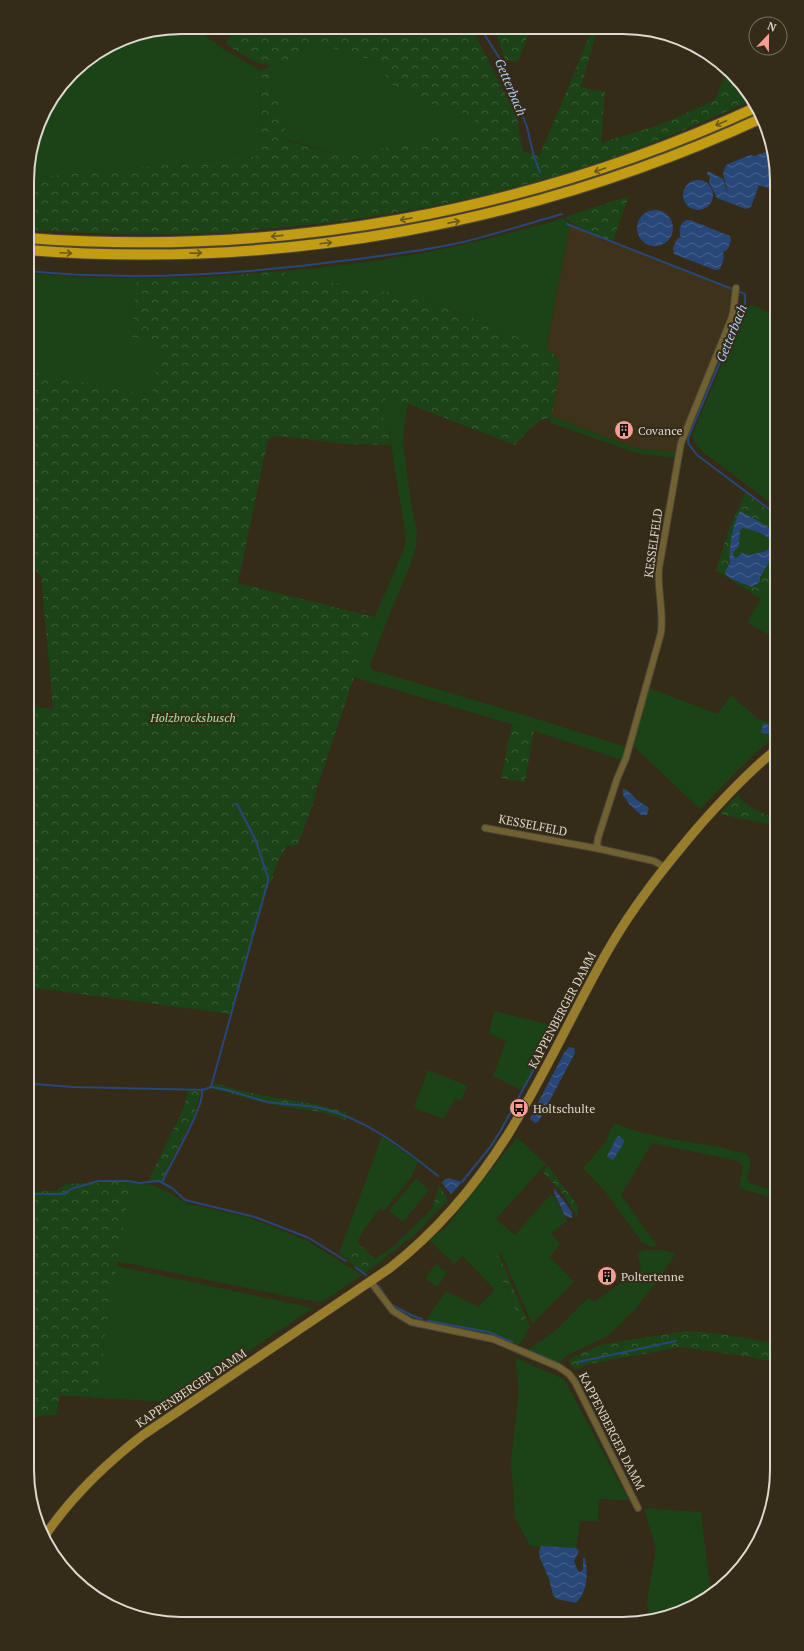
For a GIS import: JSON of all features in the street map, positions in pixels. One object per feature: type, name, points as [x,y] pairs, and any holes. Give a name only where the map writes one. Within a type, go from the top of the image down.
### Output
[{"type":"highway","points":[[34,238],[112,242],[212,241],[318,232],[372,225],[463,208],[578,177],[684,140],[752,110]]},
{"type":"highway","points":[[34,250],[111,254],[214,253],[282,248],[375,236],[460,221],[577,190],[632,172],[686,151],[757,120]]},
{"type":"main road","name":"KAPPENBERGER DAMM","points":[[48,1532],[59,1515],[80,1490],[121,1452],[143,1435],[407,1255],[424,1239],[454,1206],[493,1157],[529,1098],[618,933],[664,867],[719,804],[744,778],[770,755]]},
{"type":"street","name":"KESSELFELD","points":[[600,849],[597,845],[598,838],[617,779],[626,758],[661,633],[662,616],[658,587],[659,568],[680,448],[730,322],[733,313],[736,290]]},
{"type":"street","name":"KESSELFELD","points":[[485,828],[600,849],[654,861],[664,867]]},
{"type":"street","name":"KAPPENBERGER DAMM","points":[[370,1281],[393,1311],[411,1322],[493,1339],[559,1367],[569,1374],[575,1382],[638,1508]]},
{"type":"shaded area","points":[[570,224],[605,241],[612,242],[733,290],[730,315],[684,428],[676,452],[641,449],[627,445],[551,416],[557,388],[559,359],[546,350]]},
{"type":"green space","points":[[172,34],[203,34],[223,49],[261,71],[260,156],[34,177],[37,152],[45,125],[59,99],[77,77],[92,64],[116,49],[143,39]]},
{"type":"green space","points":[[231,34],[475,34],[517,117],[522,150],[539,157],[590,34],[596,34],[581,87],[605,92],[601,143],[665,123],[715,100],[725,75],[740,92],[747,103],[637,149],[597,163],[518,187],[478,197],[397,213],[315,224],[222,233],[144,234],[34,230],[34,177],[260,156],[261,71],[271,66],[255,62],[226,44]],"holes":[[[315,41],[356,57],[377,59],[389,83],[427,102],[475,119],[476,130],[343,156],[287,141],[280,100],[271,96],[272,66],[299,57]]]},
{"type":"green space","points":[[497,34],[528,34],[518,62],[505,60]]},
{"type":"green space","points":[[315,41],[356,57],[377,59],[389,83],[427,102],[468,115],[475,119],[476,131],[343,156],[287,140],[280,100],[271,96],[272,66],[299,57]]},
{"type":"green space","points":[[629,196],[613,240],[588,231],[574,224],[565,217]]},
{"type":"green space","points":[[563,218],[570,224],[546,350],[502,330],[427,302],[375,289],[286,276],[284,271],[369,262],[454,247]]},
{"type":"green space","name":"Holzbrocksbusch","points":[[284,271],[286,276],[375,289],[410,297],[475,319],[552,352],[559,359],[557,388],[551,418],[536,424],[526,432],[515,445],[390,397],[384,400],[380,413],[388,426],[390,445],[346,444],[280,436],[273,437],[268,440],[238,583],[374,617],[315,794],[315,799],[297,846],[287,845],[276,866],[271,883],[269,883],[231,1014],[34,988],[34,707],[53,709],[41,576],[34,568],[34,372],[152,396],[162,341],[132,337],[137,278],[207,277]]},
{"type":"green space","points":[[34,274],[137,278],[132,336],[163,341],[152,396],[34,372]]},
{"type":"green space","points":[[751,305],[757,306],[770,314],[770,503],[697,447],[692,435],[745,310]]},
{"type":"green space","points":[[390,397],[408,404],[403,443],[411,503],[417,531],[416,546],[410,566],[389,615],[370,666],[373,670],[626,747],[622,760],[534,731],[353,677],[368,632],[406,542],[388,426],[380,413],[384,399]]},
{"type":"green space","points":[[551,416],[627,445],[641,449],[676,452],[675,458],[636,453],[551,423]]},
{"type":"green space","points":[[745,493],[770,512],[770,528],[744,513],[738,514],[729,554],[730,563],[728,568],[755,585],[760,582],[760,577],[770,554],[770,584],[761,599],[716,570],[728,532]]},
{"type":"green space","points":[[743,528],[758,532],[770,540],[769,546],[764,552],[756,554],[742,553],[736,558],[733,556],[733,553],[739,546],[740,530]]},
{"type":"green space","points":[[770,584],[770,636],[747,622]]},
{"type":"green space","points":[[649,688],[718,714],[731,695],[758,719],[770,722],[770,740],[753,755],[700,809],[632,745]]},
{"type":"green space","points":[[512,725],[534,731],[525,782],[501,778]]},
{"type":"green space","points":[[738,795],[746,804],[770,816],[770,825],[720,814]]},
{"type":"green space","points":[[494,1011],[555,1026],[557,1028],[523,1091],[493,1076],[506,1041],[489,1033]]},
{"type":"green space","points":[[428,1070],[468,1086],[460,1101],[455,1099],[444,1119],[414,1108]]},
{"type":"green space","points":[[214,1083],[254,1094],[313,1104],[347,1113],[345,1120],[323,1113],[267,1103],[213,1089]]},
{"type":"green space","points":[[189,1090],[201,1091],[194,1116],[161,1181],[148,1181],[182,1112]]},
{"type":"green space","points":[[614,1123],[647,1134],[714,1146],[747,1154],[750,1163],[747,1179],[752,1184],[770,1189],[770,1197],[739,1188],[743,1166],[738,1161],[652,1143],[621,1195],[657,1246],[649,1246],[641,1241],[605,1191],[583,1168],[605,1143]]},
{"type":"green space","points":[[382,1136],[418,1162],[412,1176],[384,1211],[380,1208],[363,1231],[348,1261],[339,1253]]},
{"type":"green space","points":[[517,1137],[546,1164],[496,1219],[515,1235],[552,1193],[567,1221],[551,1233],[560,1244],[550,1257],[574,1282],[532,1324],[501,1253],[492,1257],[525,1333],[525,1337],[518,1346],[489,1334],[424,1323],[446,1291],[478,1307],[495,1290],[463,1256],[454,1264],[429,1240],[446,1227]]},
{"type":"green space","points":[[548,1166],[578,1206],[577,1217],[564,1195],[542,1171]]},
{"type":"green space","points":[[416,1178],[429,1190],[403,1222],[389,1211]]},
{"type":"green space","points":[[131,1181],[104,1340],[101,1398],[60,1395],[56,1415],[34,1417],[34,1192],[56,1191],[66,1184]]},
{"type":"green space","points":[[130,1182],[152,1185],[167,1191],[186,1203],[247,1217],[306,1240],[362,1275],[322,1302],[295,1298],[117,1261]]},
{"type":"green space","points":[[439,1184],[448,1200],[413,1236],[365,1273],[348,1261],[357,1242],[375,1259],[394,1246],[432,1209]]},
{"type":"green space","points":[[642,1250],[663,1250],[676,1253],[655,1284],[636,1308],[608,1336],[566,1356],[559,1363],[528,1349],[553,1333],[589,1297],[594,1302],[641,1269],[638,1255]]},
{"type":"green space","points":[[499,1255],[530,1327],[525,1333],[492,1257]]},
{"type":"green space","points":[[436,1264],[447,1273],[437,1287],[425,1278]]},
{"type":"green space","points":[[116,1266],[313,1308],[170,1404],[168,1402],[101,1398],[104,1340]]},
{"type":"green space","points":[[687,1331],[714,1333],[770,1342],[770,1361],[751,1357],[681,1347],[589,1364],[576,1370],[570,1364],[569,1360],[573,1357],[604,1344]]},
{"type":"green space","points":[[515,1358],[564,1379],[629,1500],[599,1499],[598,1521],[580,1521],[576,1548],[530,1546],[515,1518],[511,1461],[519,1389]]},
{"type":"green space","points":[[644,1508],[701,1512],[710,1588],[679,1606],[649,1615],[647,1602],[656,1549]]},
{"type":"water","points":[[767,152],[770,172],[770,189],[759,185],[751,207],[746,209],[717,198],[709,182],[710,177],[707,174],[708,171],[723,179],[729,197],[723,174],[726,165],[750,155],[754,156]]},
{"type":"water","points":[[698,180],[704,181],[712,189],[712,201],[704,209],[698,210],[692,209],[684,201],[683,195],[684,189],[692,181]]},
{"type":"water","points":[[655,210],[665,213],[670,218],[673,228],[670,238],[665,243],[655,246],[645,243],[640,238],[637,228],[640,218],[645,213]]},
{"type":"water","points":[[686,220],[690,220],[730,236],[731,240],[728,249],[723,252],[724,258],[720,269],[715,270],[674,254],[673,248],[677,239],[681,237],[680,228],[682,223]]},
{"type":"water","points":[[740,511],[770,528],[770,540],[758,532],[743,528],[740,530],[739,546],[733,553],[733,556],[736,558],[742,553],[751,555],[764,552],[770,546],[770,561],[760,577],[760,582],[752,587],[726,575],[725,571],[730,563],[730,544],[733,529]]},
{"type":"water","points":[[763,723],[770,725],[769,734],[761,733]]},
{"type":"water","points":[[623,789],[627,790],[637,800],[649,808],[647,815],[641,815],[630,805],[623,795]]},
{"type":"water","points":[[569,1047],[574,1048],[575,1053],[539,1121],[535,1123],[530,1118],[564,1053]]},
{"type":"water","points":[[619,1136],[624,1140],[624,1142],[612,1160],[607,1156],[617,1137]]},
{"type":"water","points":[[448,1178],[462,1182],[451,1194],[442,1183]]},
{"type":"water","points":[[554,1188],[572,1212],[572,1218],[565,1216],[554,1193]]},
{"type":"water","points":[[541,1546],[576,1548],[579,1551],[574,1561],[580,1572],[583,1570],[583,1558],[585,1558],[587,1570],[585,1587],[576,1603],[557,1599],[553,1595],[549,1579],[540,1558],[539,1552]]},
{"type":"waterway","name":"Getterbach","points":[[484,34],[500,59],[527,127],[534,157],[540,172]]},
{"type":"waterway","points":[[34,272],[105,276],[145,276],[223,273],[302,266],[398,254],[440,247],[562,214]]},
{"type":"waterway","name":"Getterbach","points":[[567,224],[745,294],[745,303],[688,438],[688,443],[697,455],[770,510]]},
{"type":"waterway","points":[[211,1087],[268,881],[256,841],[237,804]]},
{"type":"waterway","points":[[462,1182],[491,1146],[534,1069]]},
{"type":"waterway","points":[[35,1084],[73,1087],[203,1090],[211,1087],[268,1102],[320,1108],[352,1119],[383,1135],[438,1176]]},
{"type":"waterway","points":[[162,1182],[199,1108],[202,1097],[202,1089]]},
{"type":"waterway","points":[[34,1194],[64,1194],[71,1189],[98,1181],[128,1181],[139,1183],[159,1181],[172,1188],[185,1200],[255,1217],[309,1238],[346,1261]]},
{"type":"waterway","points":[[355,1267],[366,1275]]},
{"type":"waterway","points":[[379,1286],[387,1299]]},
{"type":"waterway","points":[[390,1304],[422,1319]]},
{"type":"waterway","points":[[428,1321],[489,1332],[512,1342]]},
{"type":"waterway","points":[[578,1362],[676,1341]]},
{"type":"waterway","points":[[530,1351],[555,1362]]},
{"type":"place","name":"Covance","points":[[624,430]]},
{"type":"place","name":"Holtschulte","points":[[519,1108]]},
{"type":"place","name":"Poltertenne","points":[[607,1276]]}]
